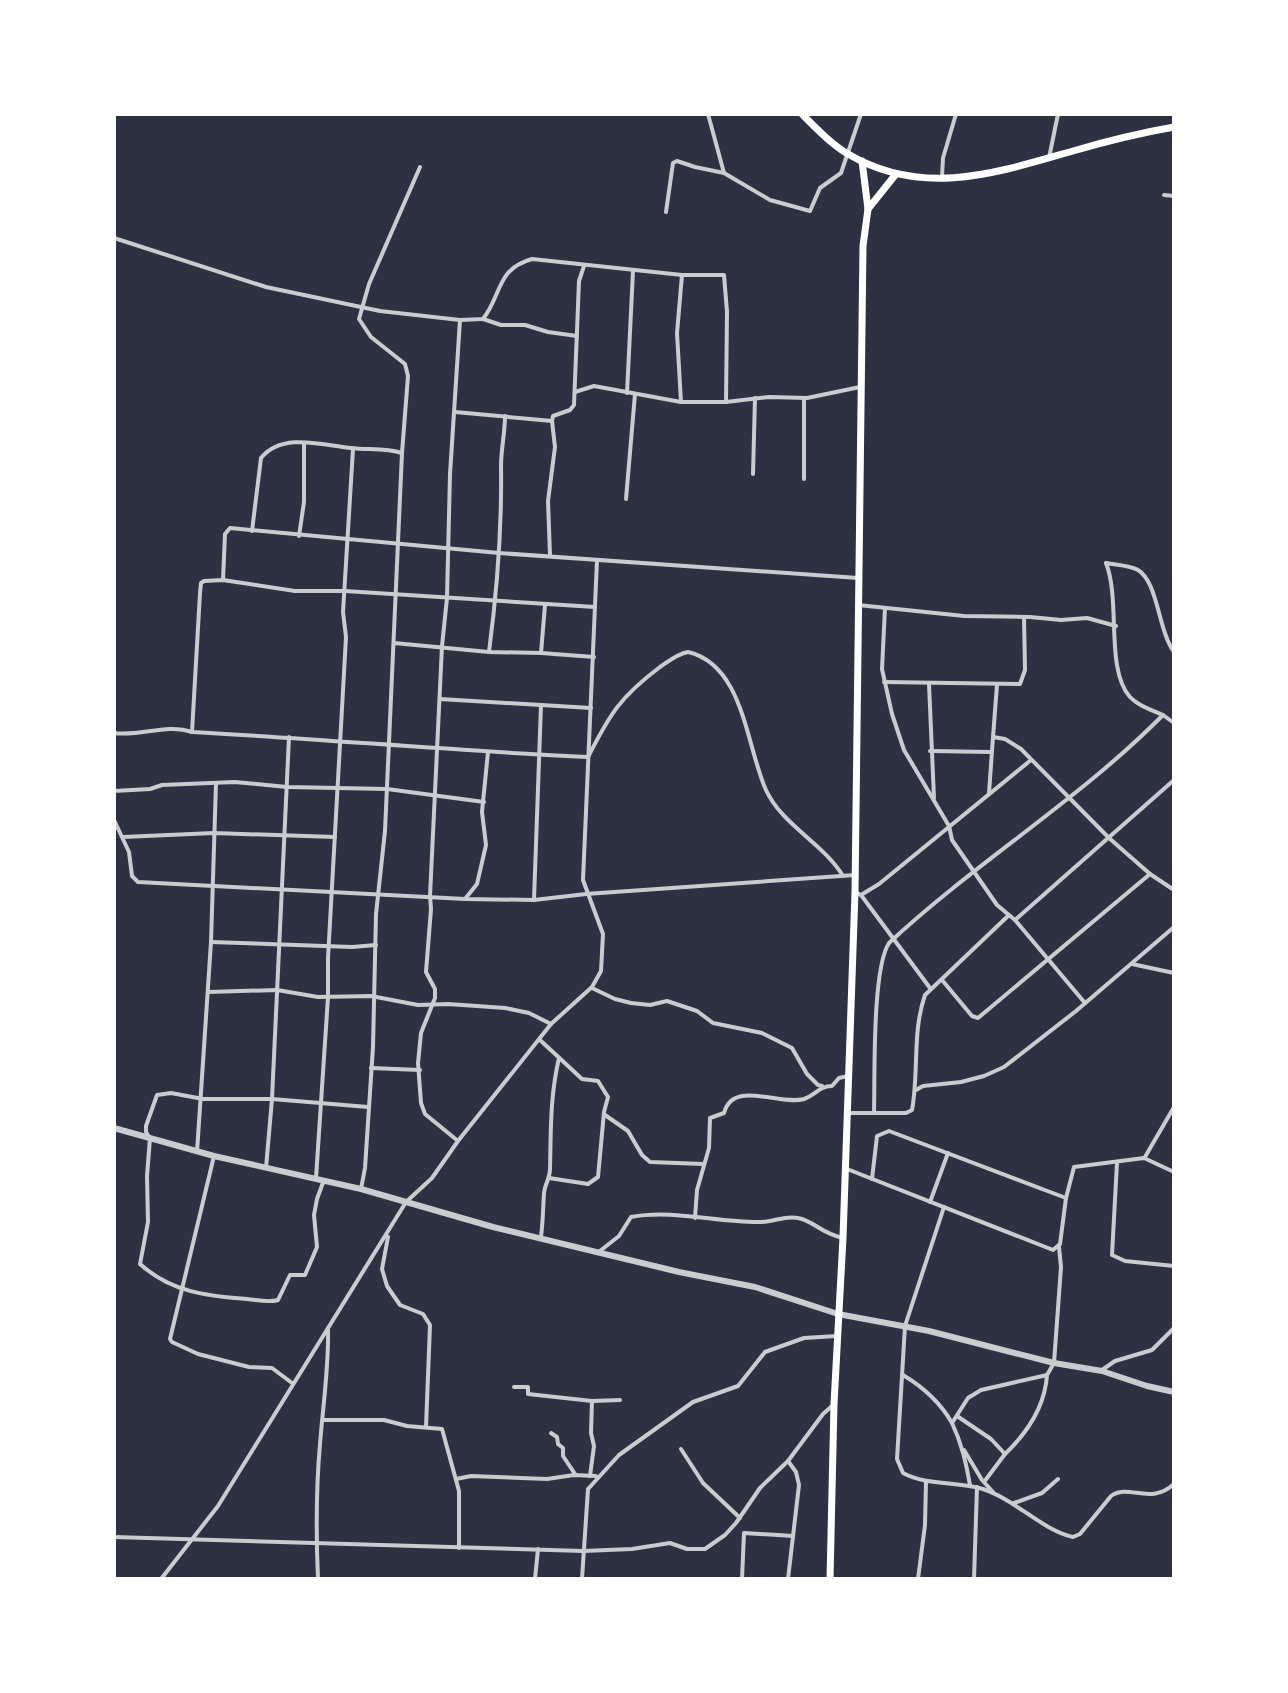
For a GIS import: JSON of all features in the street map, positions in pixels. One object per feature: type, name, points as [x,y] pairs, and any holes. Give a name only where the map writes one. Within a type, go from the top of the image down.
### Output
[{"type":"main road","points":[[802,114],[847,154],[896,174],[942,180],[985,175],[1130,135],[1174,127]]},
{"type":"main road","points":[[830,1579],[834,1404],[858,894],[855,875],[863,246],[868,209],[862,161]]},
{"type":"main road","points":[[868,209],[896,174]]},
{"type":"street","points":[[708,114],[724,173]]},
{"type":"street","points":[[666,212],[675,161],[724,173],[770,200],[808,212],[820,188],[841,173],[861,114]]},
{"type":"street","points":[[942,180],[943,158],[956,114]]},
{"type":"street","points":[[1049,158],[1058,114]]},
{"type":"street","points":[[361,1189],[376,997],[376,914],[387,789],[408,370],[400,359],[371,337],[359,319],[379,259],[420,167]]},
{"type":"street","points":[[1164,195],[1174,196]]},
{"type":"street","points":[[114,238],[250,284],[362,307],[460,320],[483,319],[495,324],[525,325],[577,336]]},
{"type":"street","points":[[483,319],[504,278],[517,265],[532,259],[682,275],[724,275],[727,312],[726,402]]},
{"type":"street","points":[[550,555],[548,501],[555,447],[552,421],[553,416],[573,409],[579,281],[584,266]]},
{"type":"street","points":[[627,393],[633,270]]},
{"type":"street","points":[[681,402],[677,333],[682,275]]},
{"type":"street","points":[[458,1141],[425,1114],[421,1103],[418,1063],[421,1033],[434,1004],[435,989],[426,972],[460,320]]},
{"type":"street","points":[[575,392],[589,386],[681,402],[726,402],[755,398],[804,398],[862,387]]},
{"type":"street","points":[[626,499],[635,394]]},
{"type":"street","points":[[753,474],[755,398]]},
{"type":"street","points":[[804,398],[804,479]]},
{"type":"street","points":[[455,412],[552,421]]},
{"type":"street","points":[[489,652],[503,497],[501,463],[505,416]]},
{"type":"street","points":[[252,531],[263,454],[283,443],[315,442],[402,453]]},
{"type":"street","points":[[299,536],[304,502],[304,443]]},
{"type":"street","points":[[353,449],[343,612],[346,637],[328,997],[320,1102],[320,1179],[315,1224],[318,1239],[314,1258],[305,1275],[290,1275],[278,1300],[264,1302],[212,1297],[182,1290],[140,1264],[148,1222],[150,1138],[146,1126],[157,1095],[171,1093],[203,1099],[272,1099],[320,1102],[368,1107]]},
{"type":"street","points":[[223,580],[225,531],[230,528],[499,553],[860,578]]},
{"type":"street","points":[[161,1579],[218,1506],[406,1202],[432,1178],[551,1024],[592,987],[601,971],[603,934],[583,880],[597,560]]},
{"type":"street","points":[[1174,652],[1165,639],[1152,588],[1145,577],[1135,568],[1106,563],[1111,575],[1116,664],[1121,683],[1131,699],[1174,723]]},
{"type":"street","points":[[192,732],[201,583],[204,581],[223,580],[295,591],[345,591],[595,607]]},
{"type":"street","points":[[541,653],[545,605]]},
{"type":"street","points":[[858,605],[964,616],[1061,620],[1087,618],[1116,626]]},
{"type":"street","points":[[885,608],[884,682],[904,750],[973,873],[1085,1003]]},
{"type":"street","points":[[884,682],[1020,684],[1024,677],[1024,617]]},
{"type":"street","points":[[394,643],[594,657]]},
{"type":"street","points":[[588,757],[617,705],[633,687],[682,653],[695,653],[723,673],[731,684],[767,793],[786,816],[833,860],[843,876]]},
{"type":"street","points":[[929,684],[934,801]]},
{"type":"street","points":[[989,793],[997,685]]},
{"type":"street","points":[[440,699],[591,708]]},
{"type":"street","points":[[534,900],[541,705]]},
{"type":"street","points":[[874,1113],[878,987],[886,947],[973,873],[1071,798],[1140,740],[1163,715]]},
{"type":"street","points":[[114,733],[127,735],[171,728],[192,732],[588,757]]},
{"type":"street","points":[[266,1168],[289,737]]},
{"type":"street","points":[[993,737],[1005,739],[1021,749],[1109,838],[1150,874],[1174,890]]},
{"type":"street","points":[[930,751],[991,752]]},
{"type":"street","points":[[465,899],[477,884],[486,845],[484,802],[488,752]]},
{"type":"street","points":[[930,988],[893,940],[890,931],[879,922],[858,894],[879,884],[1031,760]]},
{"type":"street","points":[[1015,920],[1174,780]]},
{"type":"street","points":[[114,791],[150,789],[162,785],[235,782],[287,787],[387,789],[484,802]]},
{"type":"street","points":[[197,1152],[203,1099],[216,783]]},
{"type":"street","points":[[114,820],[123,837],[134,880],[212,886],[534,900],[855,875]]},
{"type":"street","points":[[123,837],[214,833],[335,837]]},
{"type":"street","points":[[942,979],[976,1018],[1150,874]]},
{"type":"street","points":[[847,1113],[910,1111],[916,1090],[920,1010],[930,988],[1008,915]]},
{"type":"street","points":[[916,1090],[923,1086],[984,1076],[1004,1067],[1174,927]]},
{"type":"street","points":[[211,942],[376,945]]},
{"type":"street","points":[[1132,964],[1174,973]]},
{"type":"street","points":[[592,987],[631,1003],[650,1005],[667,1001],[697,1011],[713,1023],[769,1036],[795,1051],[807,1074],[818,1085],[832,1086],[839,1078],[848,1076]]},
{"type":"street","points":[[208,992],[277,990],[328,997],[376,997],[405,1004],[517,1009],[551,1024]]},
{"type":"street","points":[[540,1040],[582,1079],[598,1081],[608,1097],[598,1177],[588,1184],[549,1178]]},
{"type":"street","points":[[541,1237],[544,1190],[549,1178],[549,1117],[555,1090],[553,1077],[559,1058]]},
{"type":"street","points":[[371,1068],[420,1070]]},
{"type":"street","points":[[695,1218],[694,1206],[709,1148],[710,1118],[724,1113],[731,1099],[755,1095],[795,1100],[809,1098],[822,1086]]},
{"type":"street","points":[[1144,1158],[1174,1107]]},
{"type":"street","points":[[605,1115],[628,1131],[642,1155],[650,1162],[703,1164]]},
{"type":"street","points":[[114,1128],[197,1152],[361,1189],[493,1227],[755,1287],[838,1314],[905,1326],[1054,1363],[1102,1371],[1174,1392]]},
{"type":"street","points":[[872,1179],[877,1136],[884,1132],[899,1133],[1066,1198]]},
{"type":"street","points":[[930,1202],[948,1153]]},
{"type":"street","points":[[214,1156],[170,1333],[172,1342],[198,1354],[249,1367],[272,1368],[292,1383]]},
{"type":"street","points":[[984,1482],[1021,1438],[1041,1405],[1047,1375],[1054,1363],[1061,1267],[1059,1247],[1074,1167],[1117,1163],[1134,1157],[1144,1158],[1174,1172]]},
{"type":"street","points":[[1117,1163],[1112,1255],[1125,1261],[1174,1266]]},
{"type":"street","points":[[845,1168],[1044,1247],[1053,1250],[1059,1247]]},
{"type":"street","points":[[944,1207],[905,1326],[898,1465],[907,1476],[977,1487],[1014,1503],[1059,1533],[1076,1537],[1117,1492],[1159,1494],[1174,1484]]},
{"type":"street","points":[[600,1251],[619,1236],[631,1217],[656,1214],[761,1222],[800,1218],[823,1233],[843,1238]]},
{"type":"street","points":[[387,1235],[382,1269],[387,1286],[400,1305],[423,1314],[430,1325],[426,1427]]},
{"type":"street","points":[[318,1579],[316,1544],[328,1325]]},
{"type":"street","points":[[1102,1371],[1115,1361],[1152,1350],[1174,1328]]},
{"type":"street","points":[[582,1579],[588,1489],[598,1475],[672,1415],[693,1402],[738,1386],[765,1352],[804,1338],[837,1336]]},
{"type":"street","points":[[903,1375],[922,1386],[946,1411],[964,1449],[995,1494]]},
{"type":"street","points":[[952,1423],[968,1398],[981,1390],[1047,1375]]},
{"type":"street","points":[[514,1387],[528,1387],[528,1394],[592,1401],[620,1400]]},
{"type":"street","points":[[590,1476],[594,1446],[591,1433],[592,1401]]},
{"type":"street","points":[[114,1537],[583,1551],[632,1549],[670,1543],[697,1551],[715,1542],[740,1518],[760,1488],[788,1461],[834,1404]]},
{"type":"street","points":[[957,1416],[991,1439],[1005,1454]]},
{"type":"street","points":[[323,1420],[384,1420],[407,1426],[442,1429],[456,1479],[459,1548]]},
{"type":"street","points":[[551,1433],[557,1437],[568,1465],[577,1475]]},
{"type":"street","points":[[681,1449],[703,1483],[740,1518]]},
{"type":"street","points":[[964,1449],[963,1463],[970,1485]]},
{"type":"street","points":[[788,1461],[796,1472],[799,1485],[788,1579]]},
{"type":"street","points":[[456,1479],[502,1476],[547,1479],[598,1475]]},
{"type":"street","points":[[1014,1503],[1042,1493],[1058,1479]]},
{"type":"street","points":[[918,1579],[925,1525],[926,1481]]},
{"type":"street","points":[[974,1579],[977,1487]]},
{"type":"street","points":[[742,1579],[744,1533],[793,1536]]},
{"type":"street","points":[[535,1579],[538,1549]]}]
